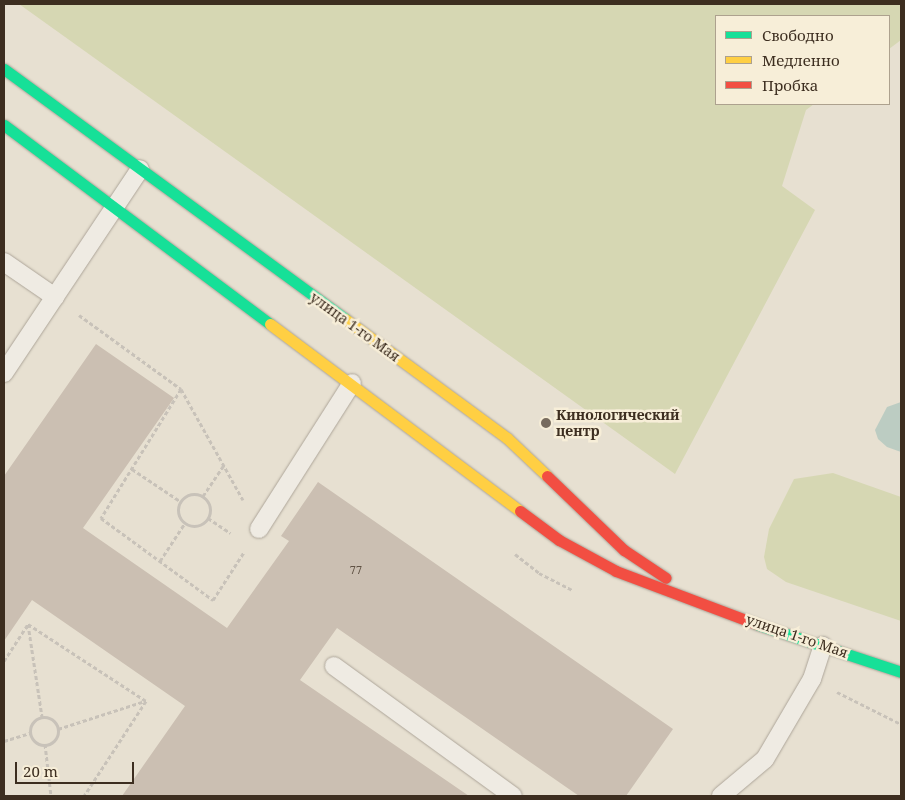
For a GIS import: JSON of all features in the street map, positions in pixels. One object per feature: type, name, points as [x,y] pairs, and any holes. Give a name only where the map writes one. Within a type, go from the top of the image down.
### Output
[{"type":"main road","name":"улица 1-го Мая","points":[[4,69],[507,438],[624,550],[694,598]]},
{"type":"main road","name":"улица 1-го Мая","points":[[4,125],[116,206],[559,540],[616,571],[823,646],[901,672]]},
{"type":"lane","points":[[4,373],[140,169]]},
{"type":"lane","points":[[4,262],[54,297]]},
{"type":"lane","points":[[260,529],[352,383]]},
{"type":"lane","points":[[721,796],[764,759],[812,679],[823,646]]},
{"type":"lane","points":[[334,666],[505,794]]},
{"type":"path","points":[[54,297],[182,389],[260,529],[213,600],[101,518],[182,389]]},
{"type":"path","points":[[203,496],[224,465]]},
{"type":"path","points":[[132,469],[180,501]]},
{"type":"path","points":[[191,494],[203,496],[210,506],[208,518],[197,525],[185,523],[178,513],[180,501],[191,494]]},
{"type":"path","points":[[160,561],[185,523]]},
{"type":"path","points":[[4,661],[28,624]]},
{"type":"path","points":[[28,624],[146,701]]},
{"type":"path","points":[[28,624],[42,717]]},
{"type":"path","points":[[58,729],[146,701]]},
{"type":"path","points":[[84,796],[146,701]]},
{"type":"path","points":[[4,741],[30,732],[36,719],[42,717],[55,722],[58,729],[57,736],[45,744],[38,744],[30,732]]},
{"type":"path","points":[[45,744],[51,796]]},
{"type":"green space","points":[[19,4],[901,4],[901,40],[890,48],[890,15],[715,15],[715,105],[813,105],[806,110],[782,186],[815,210],[675,474]]},
{"type":"green space","points":[[833,473],[901,497],[901,621],[786,582],[767,569],[764,557],[769,529],[794,479]]},
{"type":"shaded area","points":[[901,402],[901,452],[887,447],[878,439],[875,430],[887,407]]},
{"type":"building","points":[[96,344],[174,398],[83,528],[227,628],[289,541],[281,536],[318,482],[673,729],[626,796],[579,796],[337,628],[300,680],[469,796],[122,796],[185,706],[32,600],[4,641],[4,476]]},
{"type":"traffic: fast","points":[[4,69],[345,319]]},
{"type":"traffic: fast","points":[[4,125],[270,324]]},
{"type":"traffic: fast","points":[[756,624],[901,672]]},
{"type":"traffic: slow","points":[[345,319],[507,438],[547,476]]},
{"type":"traffic: slow","points":[[270,324],[520,511]]},
{"type":"traffic: jam","points":[[547,476],[624,550],[666,578]]},
{"type":"traffic: jam","points":[[520,511],[559,540],[616,571],[756,624]]},
{"type":"place","name":"Кинологический центр","points":[[546,423]]}]
